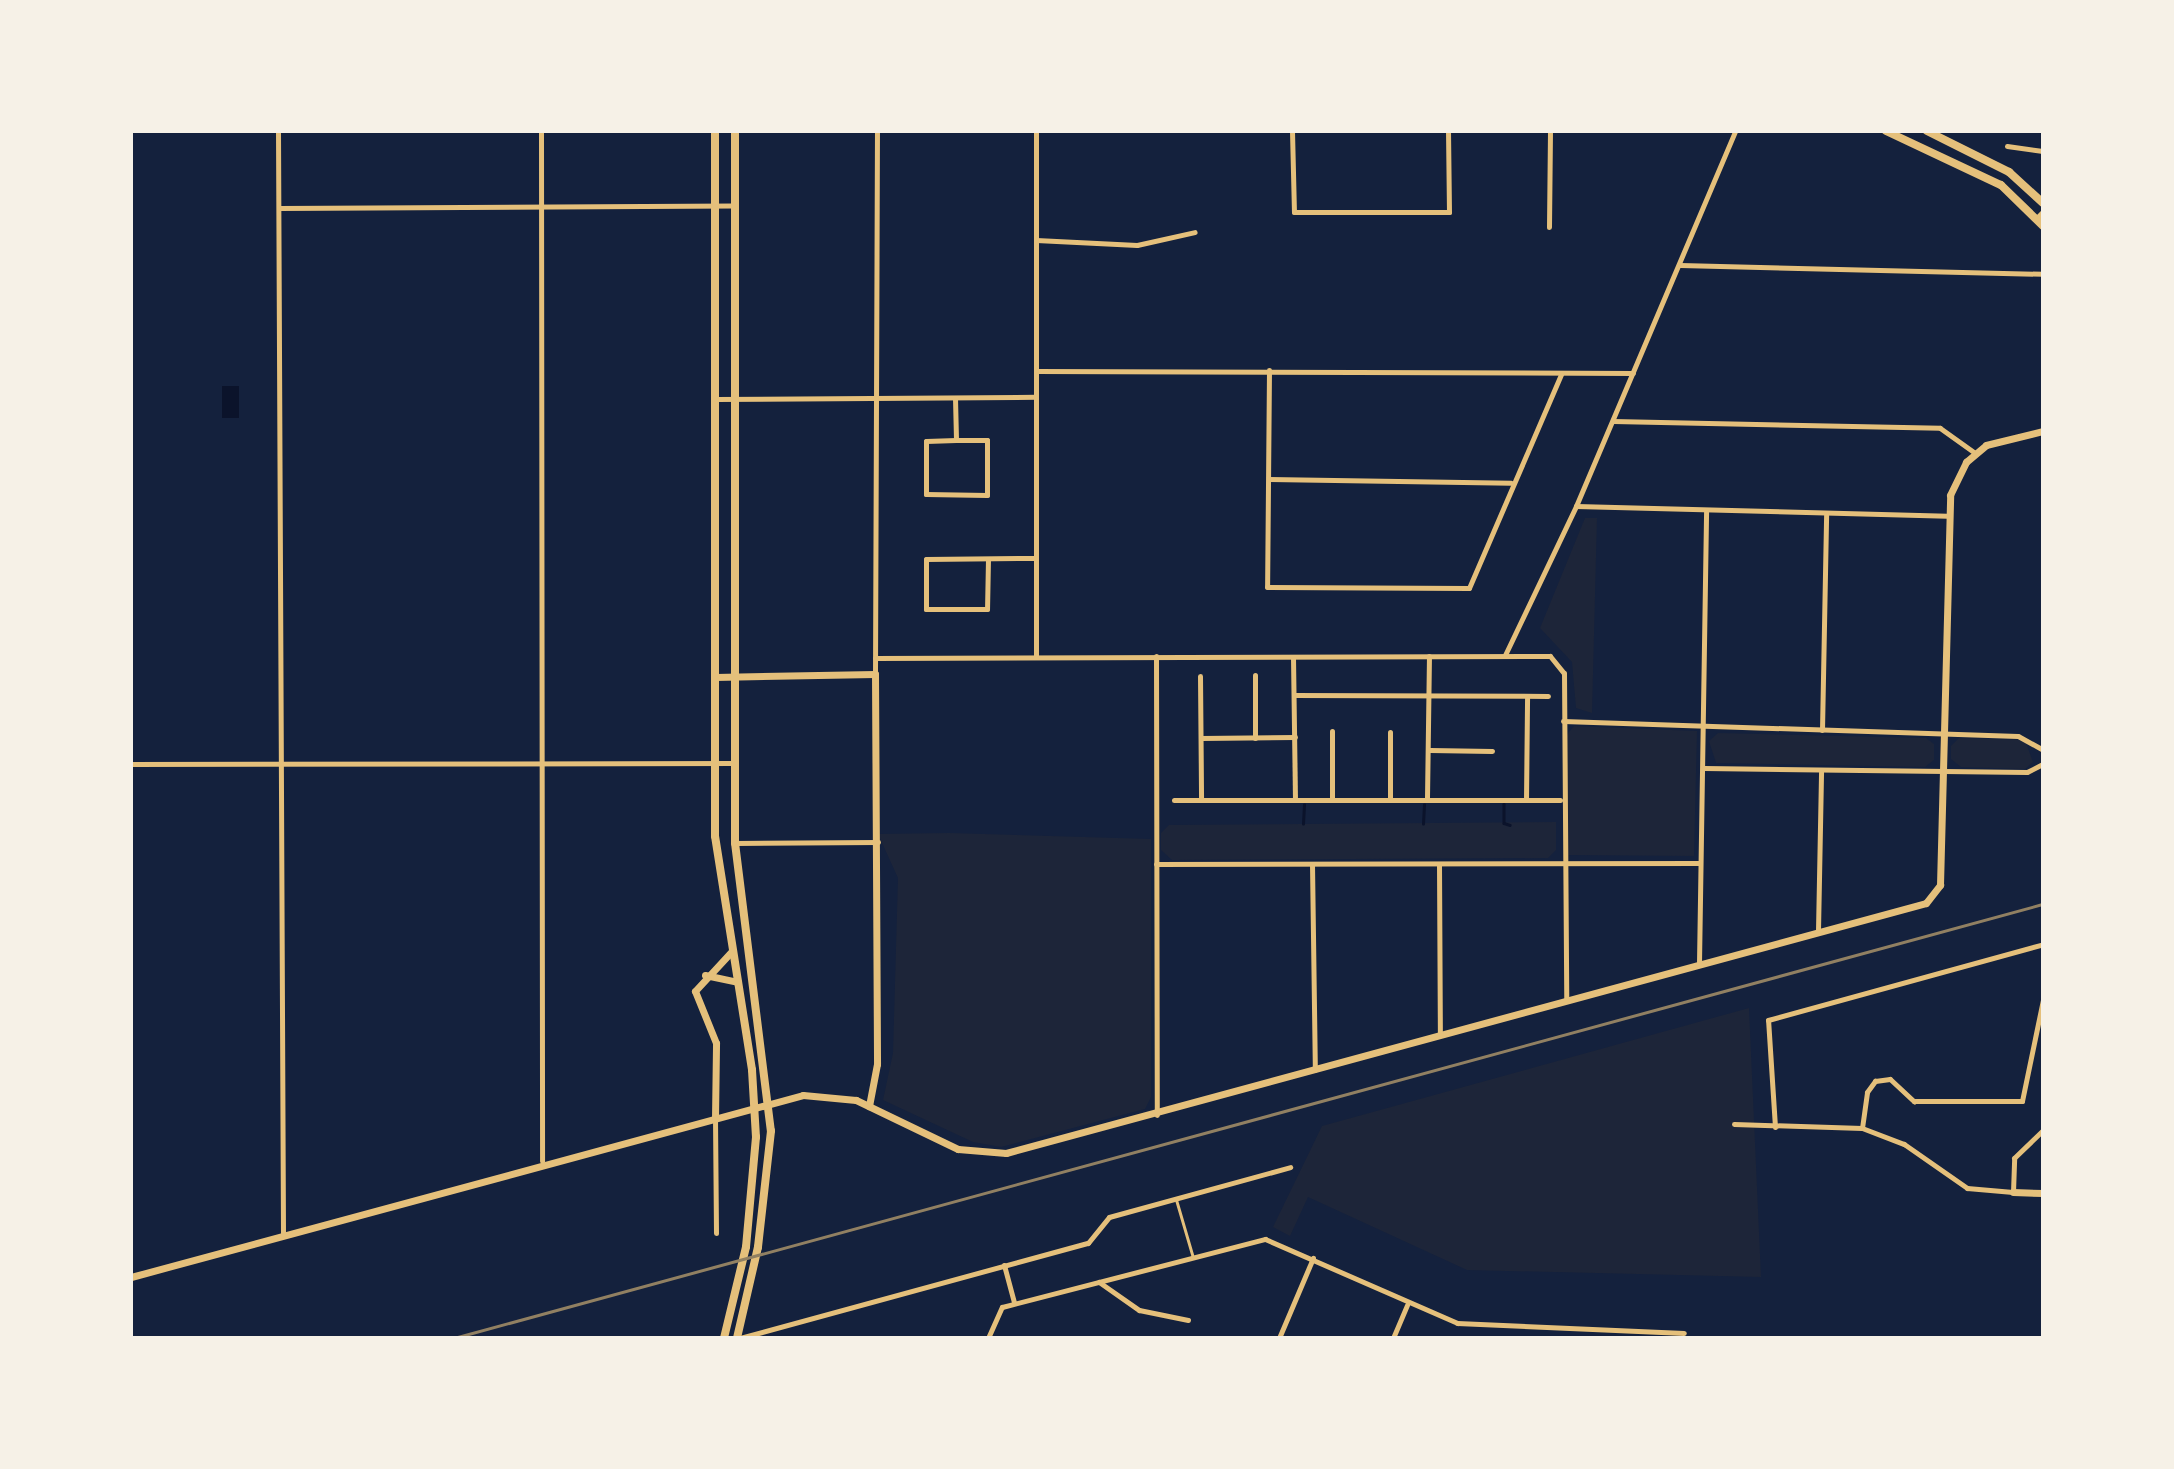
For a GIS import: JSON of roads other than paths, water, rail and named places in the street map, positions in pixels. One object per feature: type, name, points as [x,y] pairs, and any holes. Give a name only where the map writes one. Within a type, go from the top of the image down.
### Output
[{"type":"main road","points":[[715,131],[715,836],[731,952],[743,1012],[756,1136],[746,1247],[724,1338]]},
{"type":"main road","points":[[735,131],[735,843],[758,1005],[771,1131],[758,1247],[739,1338]]},
{"type":"main road","points":[[1886,131],[2000,185],[2041,219]]},
{"type":"main road","points":[[1927,131],[2009,172],[2043,203]]},
{"type":"street","points":[[278,131],[283,1236]]},
{"type":"street","points":[[541,131],[542,1161]]},
{"type":"street","points":[[869,1106],[877,1064],[877,131]]},
{"type":"street","points":[[1036,131],[1036,657]]},
{"type":"street","points":[[1293,131],[1294,212],[1449,212],[1448,131]]},
{"type":"street","points":[[1549,227],[1550,131]]},
{"type":"street","points":[[1505,655],[1576,506],[1735,131]]},
{"type":"street","points":[[2007,146],[2043,151]]},
{"type":"street","points":[[279,208],[734,206]]},
{"type":"street","points":[[1036,240],[1137,246],[1195,232]]},
{"type":"street","points":[[1680,265],[2043,274]]},
{"type":"street","points":[[1269,370],[1267,587],[1469,588],[1511,483],[1560,374]]},
{"type":"street","points":[[1036,371],[1633,373]]},
{"type":"street","points":[[716,399],[1036,397]]},
{"type":"street","points":[[955,398],[956,440]]},
{"type":"street","points":[[1613,421],[1940,428],[1975,453]]},
{"type":"street","points":[[131,1277],[542,1161],[814,1094],[869,1106],[945,1144],[989,1154],[1157,1115],[1936,896],[1942,772],[1947,516],[1955,481],[1975,453],[2012,434],[2043,431]]},
{"type":"street","points":[[956,440],[987,440],[987,495],[926,494],[926,441],[956,440]]},
{"type":"street","points":[[1269,479],[1511,483]]},
{"type":"street","points":[[1576,506],[1947,516]]},
{"type":"street","points":[[1699,963],[1706,511]]},
{"type":"street","points":[[1822,730],[1826,513]]},
{"type":"street","points":[[988,559],[987,609],[926,609],[926,559],[1036,558]]},
{"type":"street","points":[[875,658],[1545,655],[1559,662],[1563,721],[1560,800],[1566,1000]]},
{"type":"street","points":[[1156,656],[1157,1115]]},
{"type":"street","points":[[1427,798],[1430,750],[1429,656]]},
{"type":"street","points":[[1293,657],[1295,800]]},
{"type":"street","points":[[715,677],[875,674]]},
{"type":"street","points":[[1255,675],[1255,738]]},
{"type":"street","points":[[1200,676],[1201,799]]},
{"type":"street","points":[[1294,695],[1548,696]]},
{"type":"street","points":[[1526,800],[1527,696]]},
{"type":"street","points":[[1563,721],[2018,736],[2043,750]]},
{"type":"street","points":[[1332,731],[1332,799]]},
{"type":"street","points":[[1390,732],[1390,800]]},
{"type":"street","points":[[1201,738],[1295,737]]},
{"type":"street","points":[[1430,750],[1492,751]]},
{"type":"street","points":[[131,764],[735,763]]},
{"type":"street","points":[[1704,768],[1821,772],[2027,772],[2043,764]]},
{"type":"street","points":[[1818,931],[1821,772]]},
{"type":"street","points":[[1174,800],[1560,800]]},
{"type":"street","points":[[735,843],[878,842]]},
{"type":"street","points":[[1156,864],[1699,863]]},
{"type":"street","points":[[1312,864],[1315,1070]]},
{"type":"street","points":[[1438,864],[1440,1035]]},
{"type":"street","points":[[1775,1127],[1768,1020],[2043,944]]},
{"type":"street","points":[[716,1233],[716,1043],[695,991],[705,975],[731,952]]},
{"type":"street","points":[[705,975],[737,982]]},
{"type":"street","points":[[1862,1128],[1875,1081],[1889,1079],[1914,1101],[2022,1101],[2043,1000]]},
{"type":"street","points":[[1734,1124],[1862,1128],[1905,1144],[1967,1188],[2043,1193]]},
{"type":"street","points":[[2013,1192],[2014,1158],[2043,1130]]},
{"type":"street","points":[[739,1338],[1088,1242],[1109,1217],[1290,1167]]},
{"type":"street","points":[[988,1338],[1002,1307],[1265,1239],[1313,1258],[1407,1305],[1480,1326],[1630,1334],[1684,1333]]},
{"type":"street","points":[[1279,1338],[1313,1258]]},
{"type":"street","points":[[1004,1265],[1014,1303]]},
{"type":"street","points":[[1099,1282],[1139,1310],[1188,1320]]},
{"type":"street","points":[[1393,1338],[1407,1305]]},
{"type":"street","points":[[894,1338],[903,1337]]},
{"type":"lane","points":[[1176,1198],[1193,1257]]},
{"type":"waterway","points":[[1504,804],[1504,823],[1510,825]]},
{"type":"waterway","points":[[1303,824],[1304,805]]},
{"type":"waterway","points":[[1423,824],[1424,805]]},
{"type":"railway","points":[[454,1338],[2043,904]]}]
